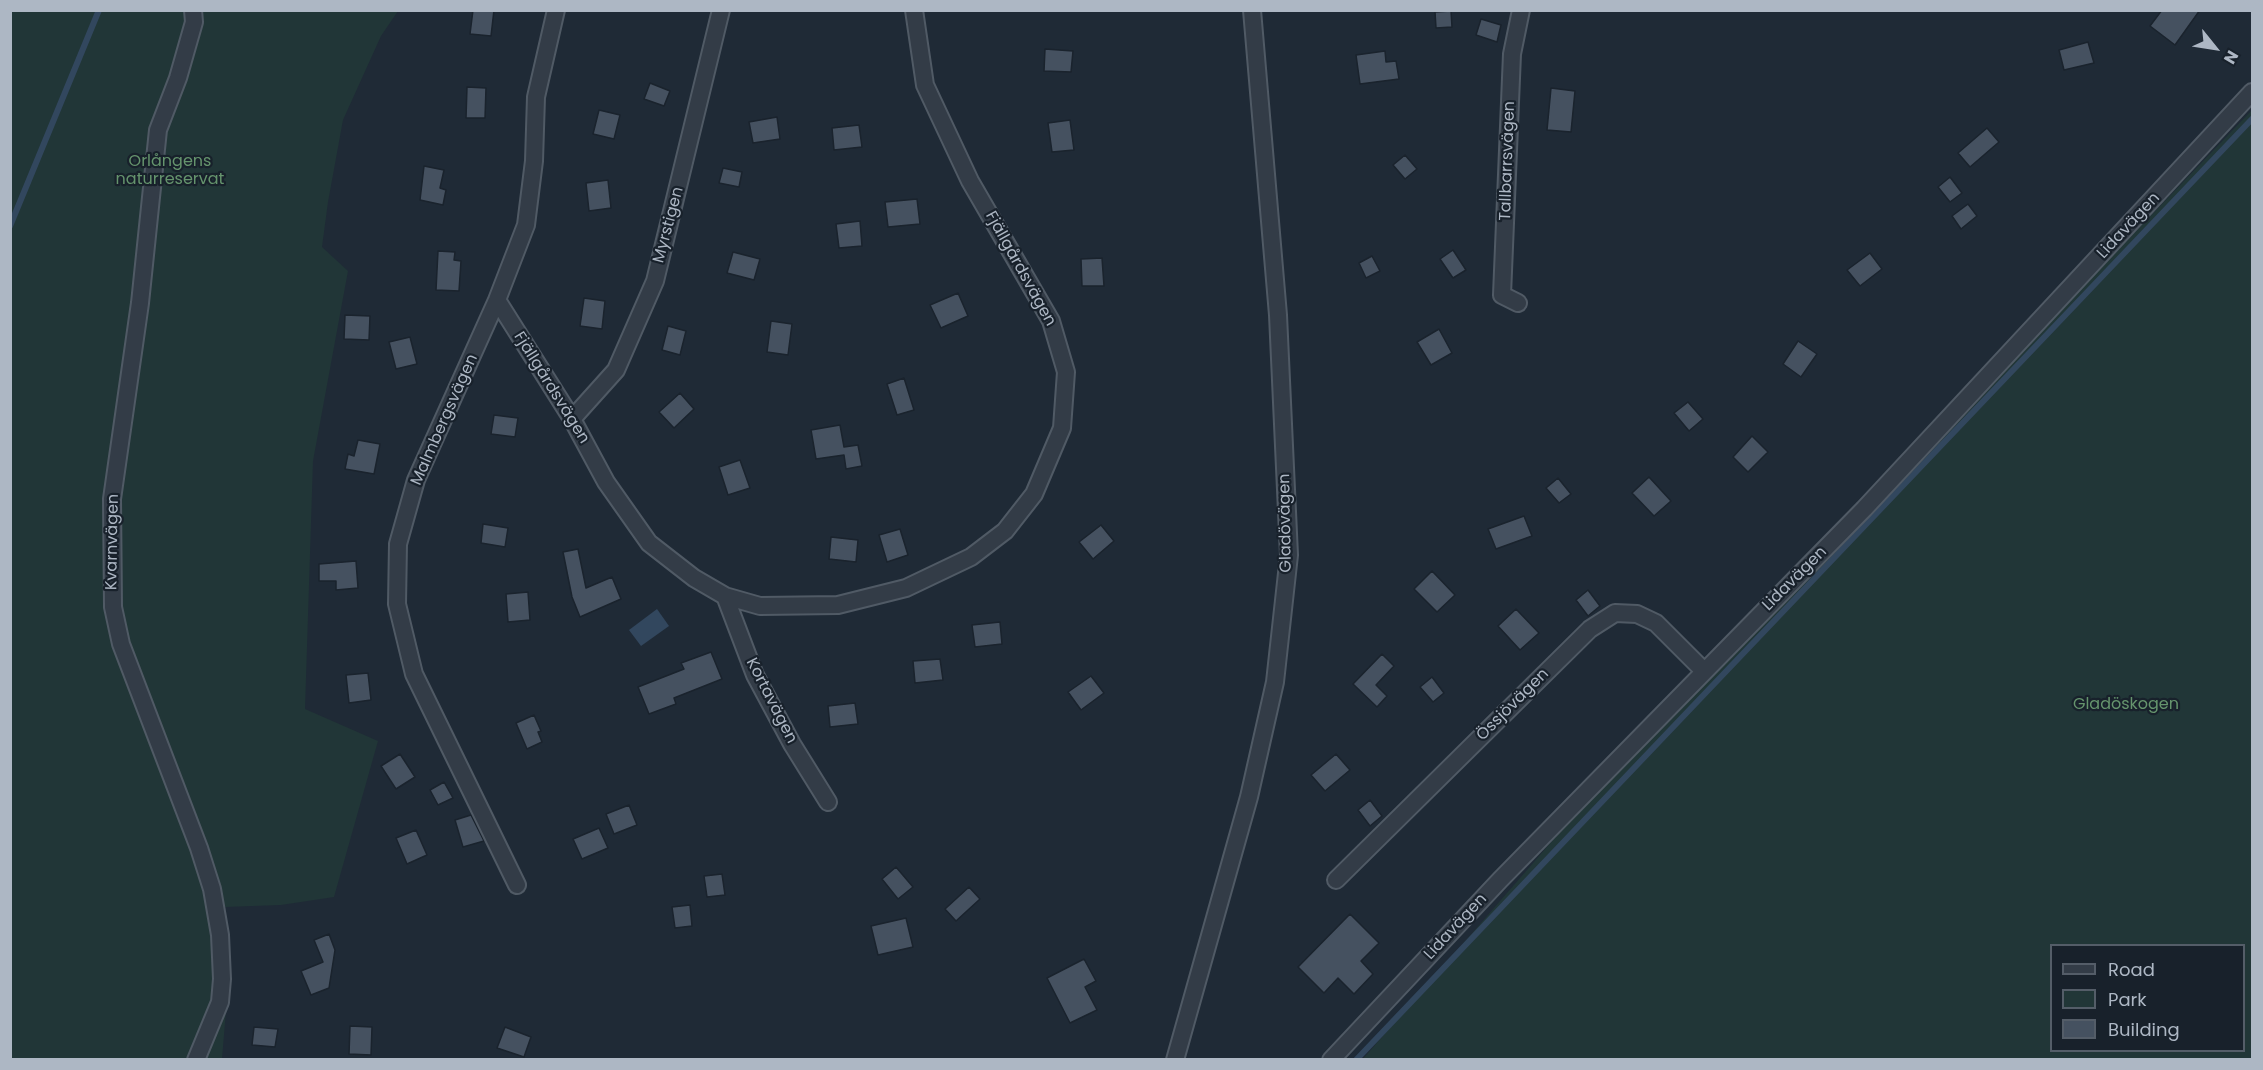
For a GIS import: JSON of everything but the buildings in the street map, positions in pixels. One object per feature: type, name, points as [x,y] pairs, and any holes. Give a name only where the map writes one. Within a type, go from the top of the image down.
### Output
[{"type":"street","name":"Kvarnvägen","points":[[194,10],[194,22],[178,78],[158,130],[140,303],[112,499],[113,607],[121,644],[199,848],[212,889],[220,935],[222,979],[220,1002],[196,1059]]},
{"type":"street","name":"Malmbergsvägen","points":[[517,885],[414,674],[397,604],[398,544],[416,480],[497,300],[526,225],[534,160],[536,97],[556,10]]},
{"type":"street","name":"Myrstigen","points":[[572,419],[616,370],[655,281],[721,10]]},
{"type":"street","name":"Fjällgårdsvägen","points":[[497,300],[572,419],[606,482],[649,543],[694,578],[724,596],[760,606],[838,604],[906,588],[971,557],[1005,531],[1034,494],[1062,428],[1066,372],[1051,321],[970,181],[925,85],[914,10]]},
{"type":"street","name":"Gladövägen","points":[[1175,1059],[1249,797],[1275,682],[1289,555],[1278,315],[1252,10]]},
{"type":"street","name":"Tallbarrsvägen","points":[[1518,303],[1502,295],[1512,54],[1521,10]]},
{"type":"street","name":"Lidavägen","points":[[1331,1059],[1492,889],[1864,509],[2253,92]]},
{"type":"street","name":"Kortavägen","points":[[724,596],[755,675],[792,744],[828,802]]},
{"type":"street","name":"Össjövägen","points":[[1336,880],[1590,629],[1615,613],[1637,614],[1656,623],[1704,671]]},
{"type":"green space","name":"Orlångens naturreservat","points":[[10,11],[398,11],[381,36],[343,120],[322,247],[348,271],[313,461],[305,709],[378,741],[334,897],[281,905],[225,907],[223,903],[215,906],[230,963],[222,1059],[11,1059]]},
{"type":"green space","name":"Gladöskogen","points":[[2252,110],[2252,1059],[1362,1060],[1553,840]]},
{"type":"water","points":[[657,609],[669,626],[641,646],[629,630]]},
{"type":"waterway","points":[[10,226],[99,10]]},
{"type":"waterway","points":[[1356,1060],[2252,119]]}]
